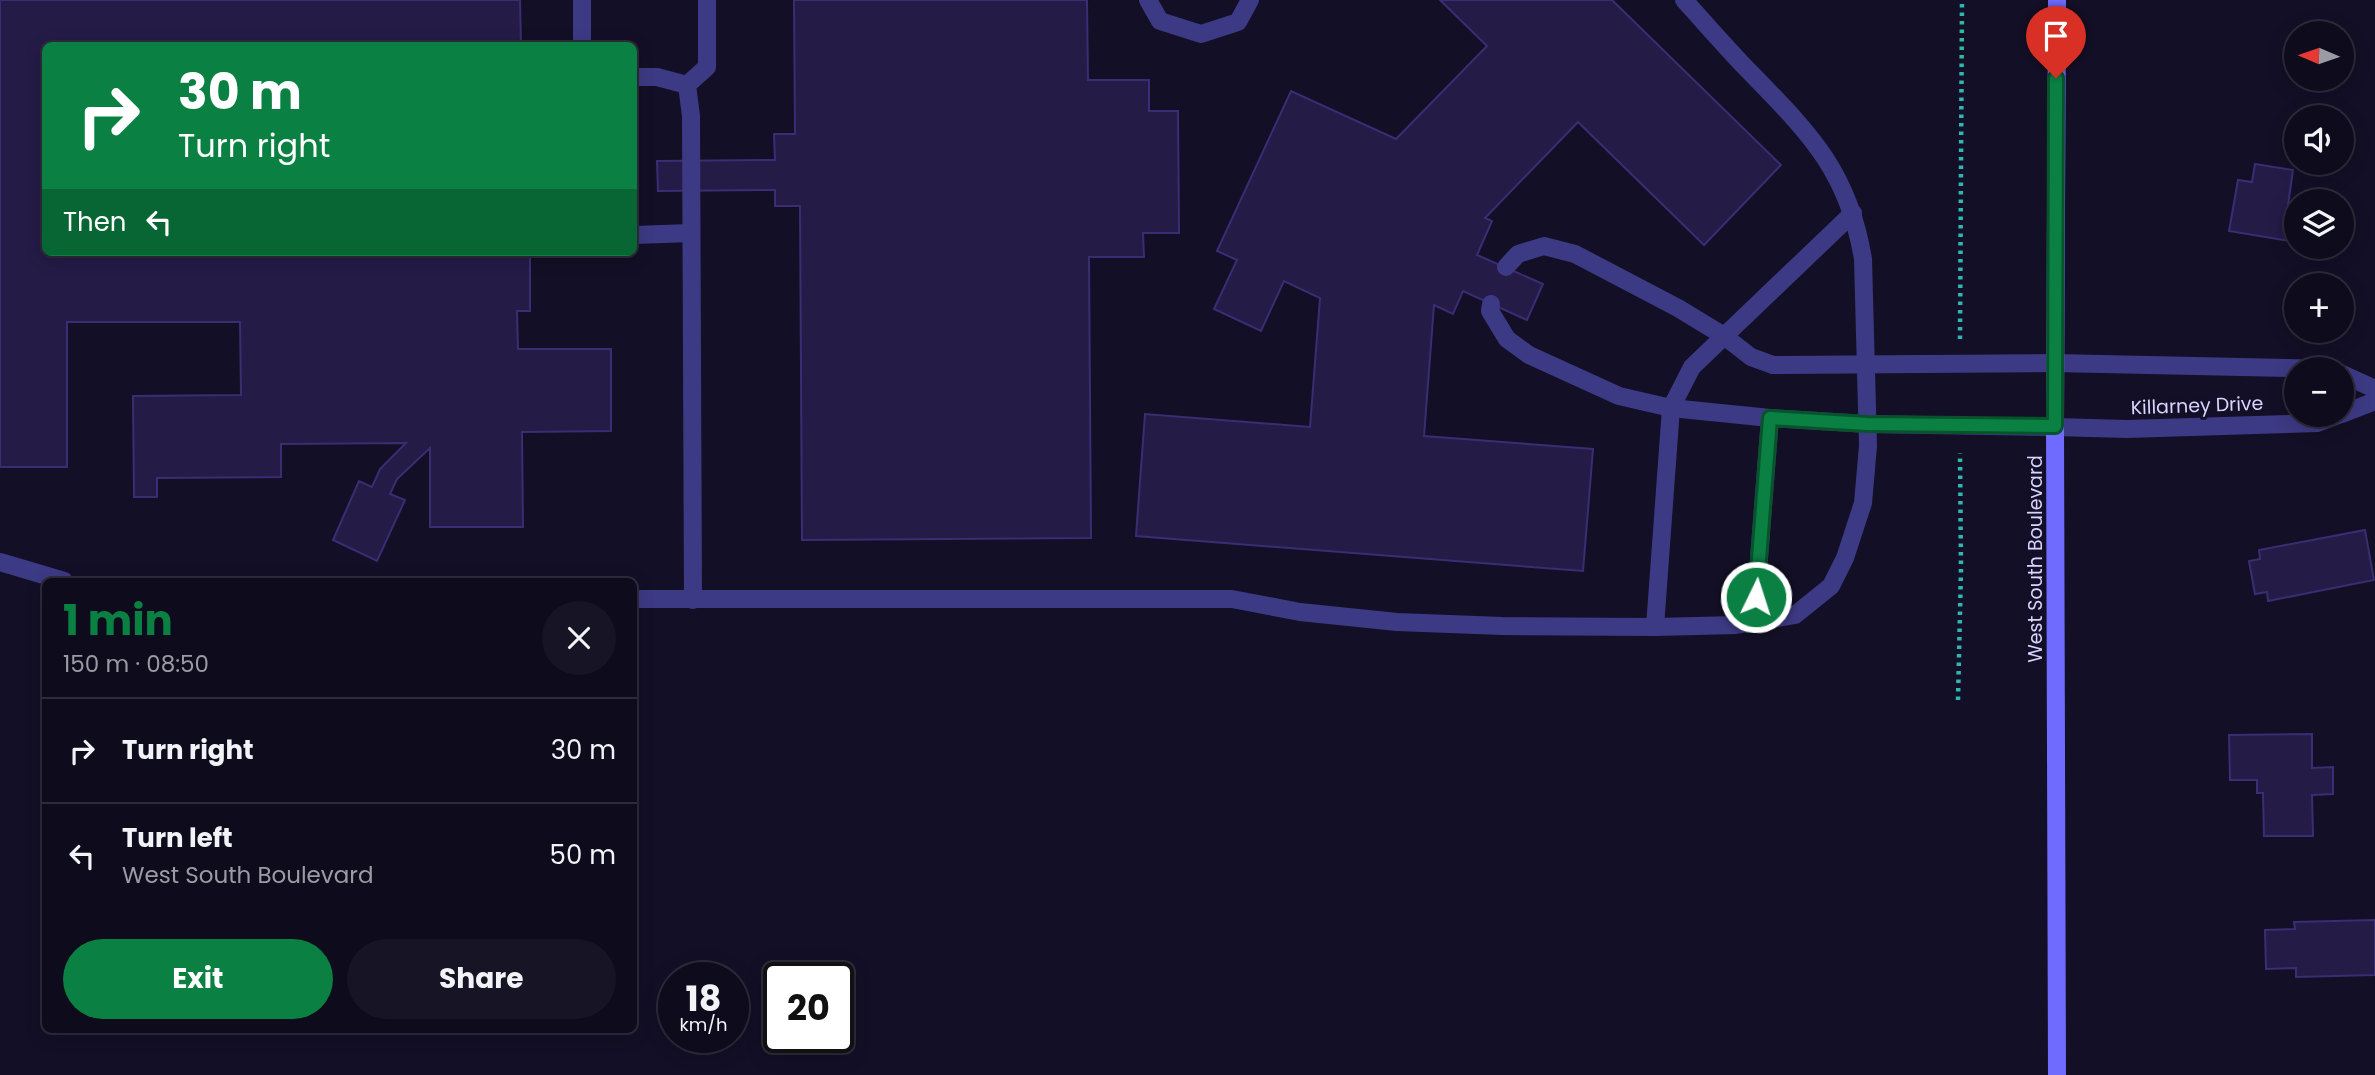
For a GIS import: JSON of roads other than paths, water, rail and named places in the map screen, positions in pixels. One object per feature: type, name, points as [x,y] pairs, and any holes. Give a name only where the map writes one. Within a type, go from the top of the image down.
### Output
[{"type":"main road","name":"West South Boulevard","points":[[2057,0],[2057,1075]]},
{"type":"street","points":[[582,0],[582,42]]},
{"type":"street","points":[[687,85],[707,67],[707,0]]},
{"type":"street","points":[[1148,0],[1160,21],[1201,34],[1238,22],[1250,0]]},
{"type":"street","points":[[637,599],[1232,599],[1300,612],[1397,622],[1502,626],[1737,625],[1795,615],[1831,586],[1845,558],[1863,503],[1868,446],[1863,259],[1853,213],[1825,156],[1804,128],[1684,0]]},
{"type":"street","points":[[637,76],[657,77],[687,85]]},
{"type":"street","points":[[687,85],[691,116],[693,600]]},
{"type":"street","points":[[1655,627],[1671,408],[1692,367],[1853,213]]},
{"type":"street","points":[[637,235],[691,233]]},
{"type":"street","name":"Killarney Drive","points":[[1506,267],[1518,254],[1544,246],[1575,254],[1678,308],[1724,336],[1751,357],[1773,365],[2056,363],[2284,368]]},
{"type":"street","name":"Killarney Drive","points":[[1491,304],[1490,311],[1507,339],[1529,355],[1619,396],[1671,408],[1867,424],[2127,429],[2284,424]]},
{"type":"street","points":[[2354,379],[2375,389]]},
{"type":"street","name":"Killarney Drive","points":[[2354,409],[2375,401]]},
{"type":"street","points":[[1754,622],[1770,418]]},
{"type":"street","points":[[0,562],[54,578]]}]
